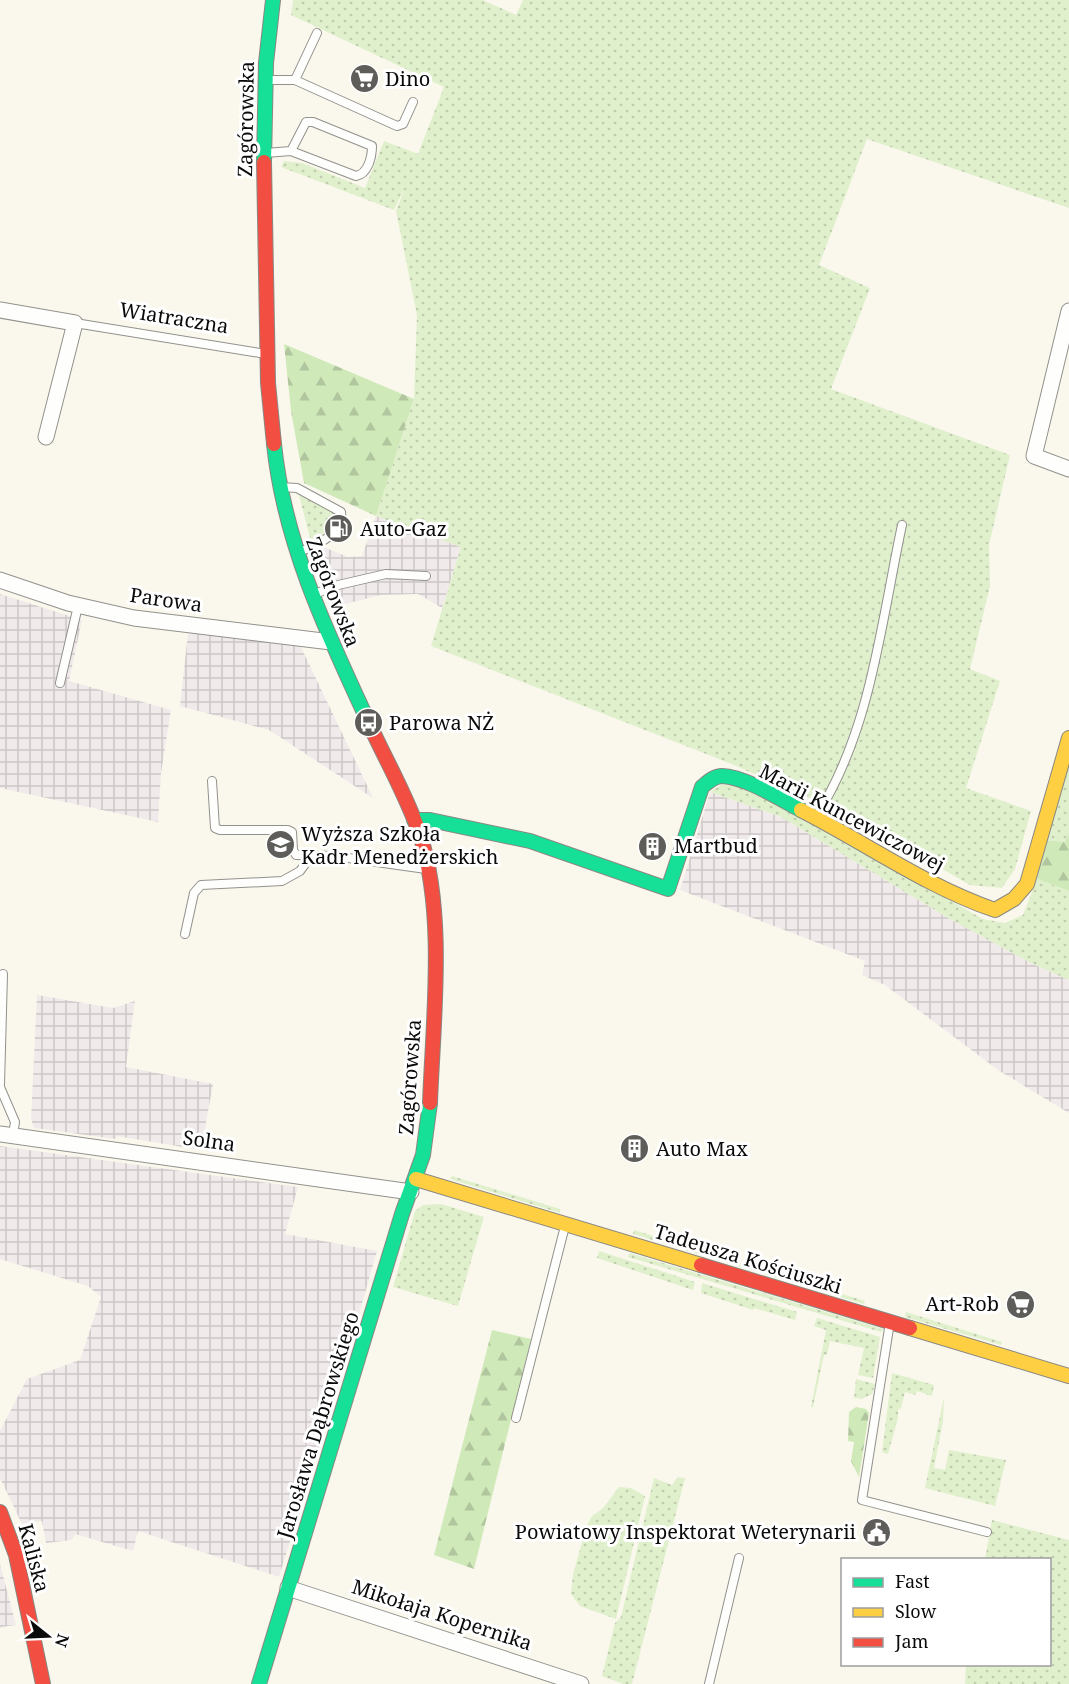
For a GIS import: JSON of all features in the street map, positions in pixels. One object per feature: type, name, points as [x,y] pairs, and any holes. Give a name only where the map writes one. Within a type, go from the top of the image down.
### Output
[{"type":"street","name":"Zagórowska","points":[[273,0],[265,80],[263,153],[267,354],[271,430],[279,488],[296,552],[331,642],[414,820],[428,869],[434,931],[433,1063],[428,1129],[414,1186]]},
{"type":"street","name":"Wiatraczna","points":[[0,310],[75,323]]},
{"type":"street","points":[[1069,311],[1034,456],[1069,469]]},
{"type":"street","points":[[46,437],[75,323]]},
{"type":"street","name":"Parowa","points":[[0,580],[78,606],[134,618],[331,642]]},
{"type":"street","name":"Marii Kuncewiczowej","points":[[414,820],[430,820],[530,841],[668,889],[702,788],[711,779],[722,776],[752,785],[816,817],[914,875],[963,899],[995,910],[1014,899],[1027,884],[1069,738]]},
{"type":"street","name":"Solna","points":[[6,1135],[414,1186]]},
{"type":"street","name":"Tadeusza Kościuszki","points":[[414,1186],[566,1225],[1069,1376]]},
{"type":"street","name":"Jarosława Dąbrowskiego","points":[[259,1684],[414,1186]]},
{"type":"street","name":"Kaliska","points":[[0,1512],[16,1555],[43,1684]]},
{"type":"street","name":"Mikołaja Kopernika","points":[[288,1588],[581,1684]]},
{"type":"lane","points":[[294,80],[317,33]]},
{"type":"lane","points":[[265,80],[294,80],[397,126],[403,124],[413,102]]},
{"type":"lane","points":[[263,153],[291,151],[356,176],[366,169],[372,146],[313,122],[306,122],[291,151]]},
{"type":"lane","name":"Wiatraczna","points":[[75,323],[267,354]]},
{"type":"lane","points":[[279,488],[297,488],[341,512],[337,528],[313,548],[296,552]]},
{"type":"lane","points":[[816,817],[836,786],[858,730],[902,525]]},
{"type":"lane","points":[[312,596],[334,586],[386,574],[426,576]]},
{"type":"lane","points":[[60,684],[78,606]]},
{"type":"lane","points":[[212,781],[215,828],[220,830],[288,830],[292,832],[292,850],[296,855],[334,856],[428,869]]},
{"type":"lane","points":[[185,934],[194,893],[201,885],[282,881],[300,871],[311,856]]},
{"type":"lane","points":[[3,974],[1,1091],[15,1122],[6,1135]]},
{"type":"lane","points":[[516,1418],[566,1225]]},
{"type":"lane","points":[[890,1321],[862,1500],[987,1533]]},
{"type":"lane","points":[[709,1684],[739,1558]]},
{"type":"shaded area","points":[[376,516],[461,547],[442,608],[418,594],[380,595],[335,607],[314,553],[318,555],[321,546],[348,557],[362,556]]},
{"type":"shaded area","points":[[0,594],[82,620],[69,681],[171,710],[161,773],[158,822],[0,788]]},
{"type":"shaded area","points":[[188,633],[300,645],[373,798],[269,730],[180,706]]},
{"type":"shaded area","points":[[710,792],[781,817],[950,919],[1031,963],[1069,980],[1069,1113],[998,1070],[885,985],[862,975],[865,961],[680,890]]},
{"type":"shaded area","points":[[37,995],[113,1008],[135,1001],[126,1067],[213,1084],[201,1150],[117,1136],[116,1139],[34,1128],[31,1119]]},
{"type":"shaded area","points":[[0,1146],[298,1187],[285,1234],[377,1251],[279,1577],[138,1531],[133,1551],[75,1534],[72,1540],[46,1543],[42,1521],[22,1524],[0,1478],[0,1431],[27,1379],[80,1360],[101,1297],[88,1286],[0,1259]]},
{"type":"shaded area","points":[[0,1564],[16,1625],[1,1627],[0,1630]]},
{"type":"green space","points":[[293,0],[483,0],[516,15],[523,0],[1069,0],[1069,208],[867,139],[819,265],[870,288],[831,389],[1010,455],[989,545],[990,586],[970,669],[1000,681],[966,788],[1031,811],[1015,869],[1002,888],[970,885],[846,814],[729,763],[431,646],[461,547],[376,516],[414,399],[417,315],[396,211],[405,187],[394,210],[281,167],[284,161],[302,163],[365,188],[384,141],[418,154],[444,87],[291,15]]},
{"type":"green space","points":[[284,344],[414,399],[376,516],[304,483],[291,411]]},
{"type":"green space","points":[[299,495],[332,511],[336,517],[330,529],[311,542]]},
{"type":"green space","points":[[1069,753],[1069,834],[1065,842],[1045,840]]},
{"type":"green space","points":[[737,784],[842,839],[983,919],[1005,923],[1023,915],[1037,879],[1069,891],[1069,980],[1031,963],[950,919],[781,817],[710,792],[721,785]]},
{"type":"green space","points":[[1069,834],[1069,891],[1037,879],[1045,840],[1065,842]]},
{"type":"green space","points":[[452,1176],[560,1209],[560,1213],[450,1179]]},
{"type":"green space","points":[[441,1204],[484,1217],[458,1306],[393,1287],[415,1211],[423,1205]]},
{"type":"green space","points":[[634,1230],[715,1255],[711,1258],[633,1234]]},
{"type":"green space","points":[[599,1251],[695,1282],[693,1290],[597,1258]]},
{"type":"green space","points":[[629,1253],[883,1329],[881,1332],[628,1257]]},
{"type":"green space","points":[[727,1258],[865,1301],[864,1304],[724,1262]]},
{"type":"green space","points":[[702,1283],[797,1312],[795,1320],[754,1308],[753,1310],[701,1293]]},
{"type":"green space","points":[[906,1312],[1002,1342],[1001,1345],[905,1317]]},
{"type":"green space","points":[[817,1318],[880,1337],[873,1378],[858,1375],[864,1348],[830,1341],[827,1355],[824,1355],[813,1407],[811,1407],[826,1330],[814,1326]]},
{"type":"green space","points":[[492,1330],[531,1339],[474,1569],[434,1555]]},
{"type":"green space","points":[[892,1373],[934,1385],[932,1396],[917,1391],[915,1395],[905,1392],[901,1408],[898,1410],[888,1454],[882,1452]]},
{"type":"green space","points":[[856,1379],[875,1384],[872,1394],[862,1399],[854,1398]]},
{"type":"green space","points":[[944,1397],[943,1421],[934,1468],[945,1470],[949,1450],[1006,1460],[995,1506],[925,1488]]},
{"type":"green space","points":[[856,1407],[866,1409],[869,1413],[859,1477],[851,1461],[854,1442],[848,1441],[849,1412]]},
{"type":"green space","points":[[678,1477],[685,1478],[632,1684],[623,1684],[602,1676],[615,1623],[621,1617],[654,1478],[672,1485]]},
{"type":"green space","points":[[619,1487],[631,1488],[645,1496],[616,1619],[580,1606],[571,1594],[573,1574],[587,1525],[592,1516],[603,1508]]},
{"type":"green space","points":[[992,1520],[1069,1540],[1069,1684],[965,1684],[966,1666],[1051,1666],[1051,1558],[985,1558]]},
{"type":"traffic: fast","points":[[264,162],[266,63],[273,0]]},
{"type":"traffic: fast","points":[[274,444],[279,480],[297,551],[322,619],[367,719]]},
{"type":"traffic: fast","points":[[414,820],[430,820],[530,841],[668,889],[702,787],[716,777],[742,780],[801,810]]},
{"type":"traffic: fast","points":[[259,1684],[402,1214],[423,1155],[430,1103]]},
{"type":"traffic: slow","points":[[801,810],[920,877],[995,910],[1014,899],[1027,884],[1069,738]]},
{"type":"traffic: slow","points":[[416,1179],[701,1265]]},
{"type":"traffic: slow","points":[[910,1328],[1069,1376]]},
{"type":"traffic: jam","points":[[264,162],[268,383],[274,444]]},
{"type":"traffic: jam","points":[[367,719],[409,806],[428,866],[433,899],[436,968],[430,1103]]},
{"type":"traffic: jam","points":[[701,1265],[910,1328]]},
{"type":"traffic: jam","points":[[0,1512],[16,1555],[43,1684]]},
{"type":"place","name":"Dino","points":[[364,79]]},
{"type":"place","name":"Auto-Gaz","points":[[339,529]]},
{"type":"place","name":"Parowa NŻ","points":[[368,723]]},
{"type":"place","name":"Wyższa Szkoła Kadr Menedżerskich","points":[[280,845]]},
{"type":"place","name":"Martbud","points":[[653,846]]},
{"type":"place","name":"Auto Max","points":[[635,1149]]},
{"type":"place","name":"Art-Rob","points":[[1020,1304]]},
{"type":"place","name":"Powiatowy Inspektorat Weterynarii","points":[[877,1532]]}]
